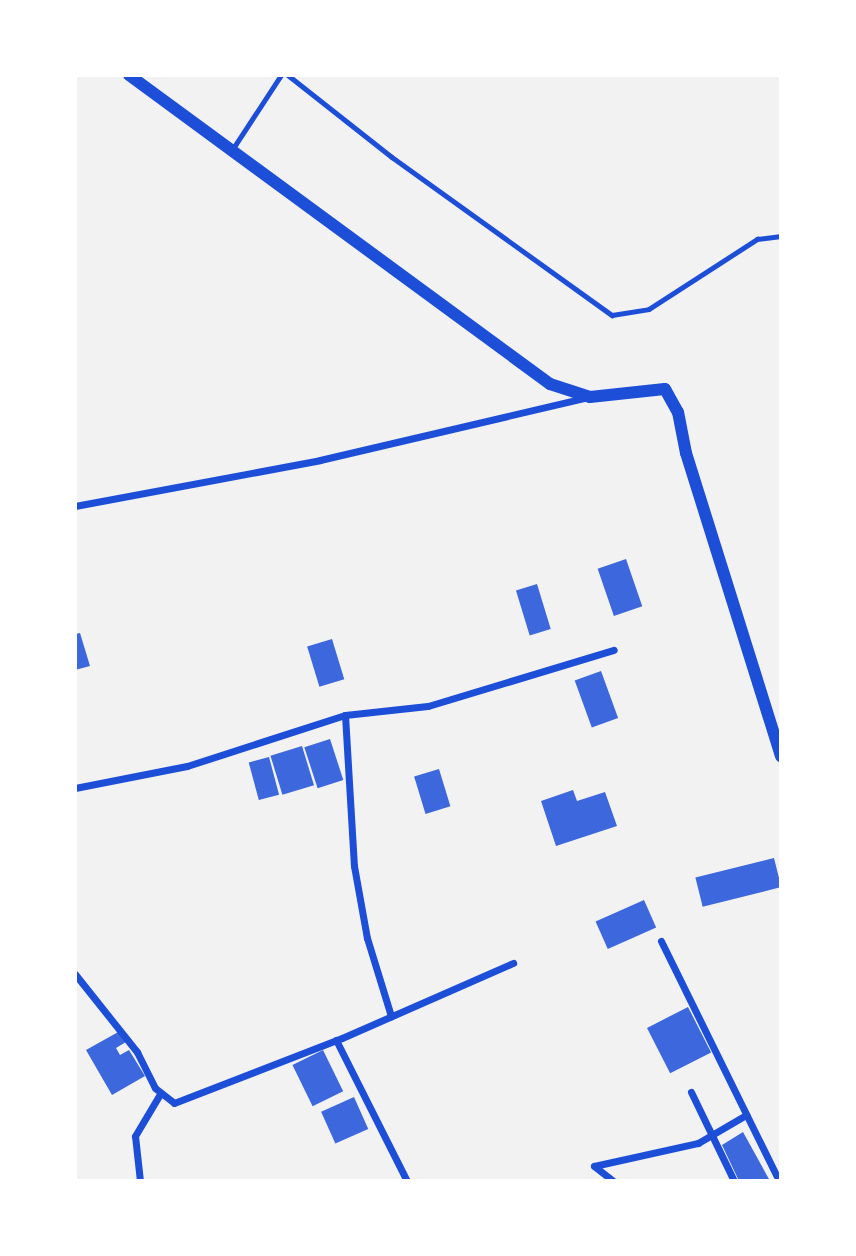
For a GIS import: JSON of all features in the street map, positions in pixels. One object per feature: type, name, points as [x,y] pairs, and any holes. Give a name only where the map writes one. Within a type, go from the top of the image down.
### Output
[{"type":"street","points":[[129,75],[535,373],[567,392],[590,397]]},
{"type":"street","points":[[75,506],[320,460],[590,397],[653,387],[665,389],[673,400],[781,757]]},
{"type":"street","points":[[75,788],[187,766],[345,715],[428,706],[614,650]]},
{"type":"street","points":[[345,715],[354,866],[367,938],[391,1016]]},
{"type":"street","points":[[661,941],[779,1181]]},
{"type":"street","points":[[75,974],[137,1052],[160,1094],[174,1103],[183,1102],[336,1040],[513,963]]},
{"type":"street","points":[[336,1040],[407,1181]]},
{"type":"street","points":[[691,1092],[734,1181]]},
{"type":"street","points":[[141,1181],[135,1136],[160,1094]]},
{"type":"street","points":[[613,1181],[594,1166],[698,1143],[746,1115]]},
{"type":"lane","points":[[232,151],[281,75]]},
{"type":"lane","points":[[288,75],[612,315],[649,309],[757,239],[781,236]]},
{"type":"building","points":[[626,559],[642,606],[614,616],[598,569]]},
{"type":"building","points":[[537,584],[551,629],[530,635],[516,590]]},
{"type":"building","points":[[80,633],[90,666],[75,670],[75,634]]},
{"type":"building","points":[[332,639],[344,679],[319,687],[307,647]]},
{"type":"building","points":[[601,671],[618,718],[592,728],[575,681]]},
{"type":"building","points":[[330,739],[343,780],[318,788],[304,747]]},
{"type":"building","points":[[302,746],[314,785],[282,795],[270,756]]},
{"type":"building","points":[[269,757],[279,795],[259,800],[249,762]]},
{"type":"building","points":[[439,769],[450,806],[426,814],[414,777]]},
{"type":"building","points":[[573,790],[577,801],[605,792],[617,826],[556,846],[541,801]]},
{"type":"building","points":[[774,858],[781,887],[703,907],[695,878]]},
{"type":"building","points":[[644,900],[656,927],[608,949],[596,922]]},
{"type":"building","points":[[688,1007],[711,1052],[670,1073],[647,1028]]},
{"type":"building","points":[[120,1031],[126,1042],[116,1048],[120,1055],[129,1050],[145,1076],[112,1095],[86,1050]]},
{"type":"building","points":[[323,1050],[343,1091],[313,1106],[292,1065]]},
{"type":"building","points":[[354,1097],[368,1129],[335,1144],[321,1112]]},
{"type":"building","points":[[743,1132],[770,1181],[739,1181],[722,1145]]}]
